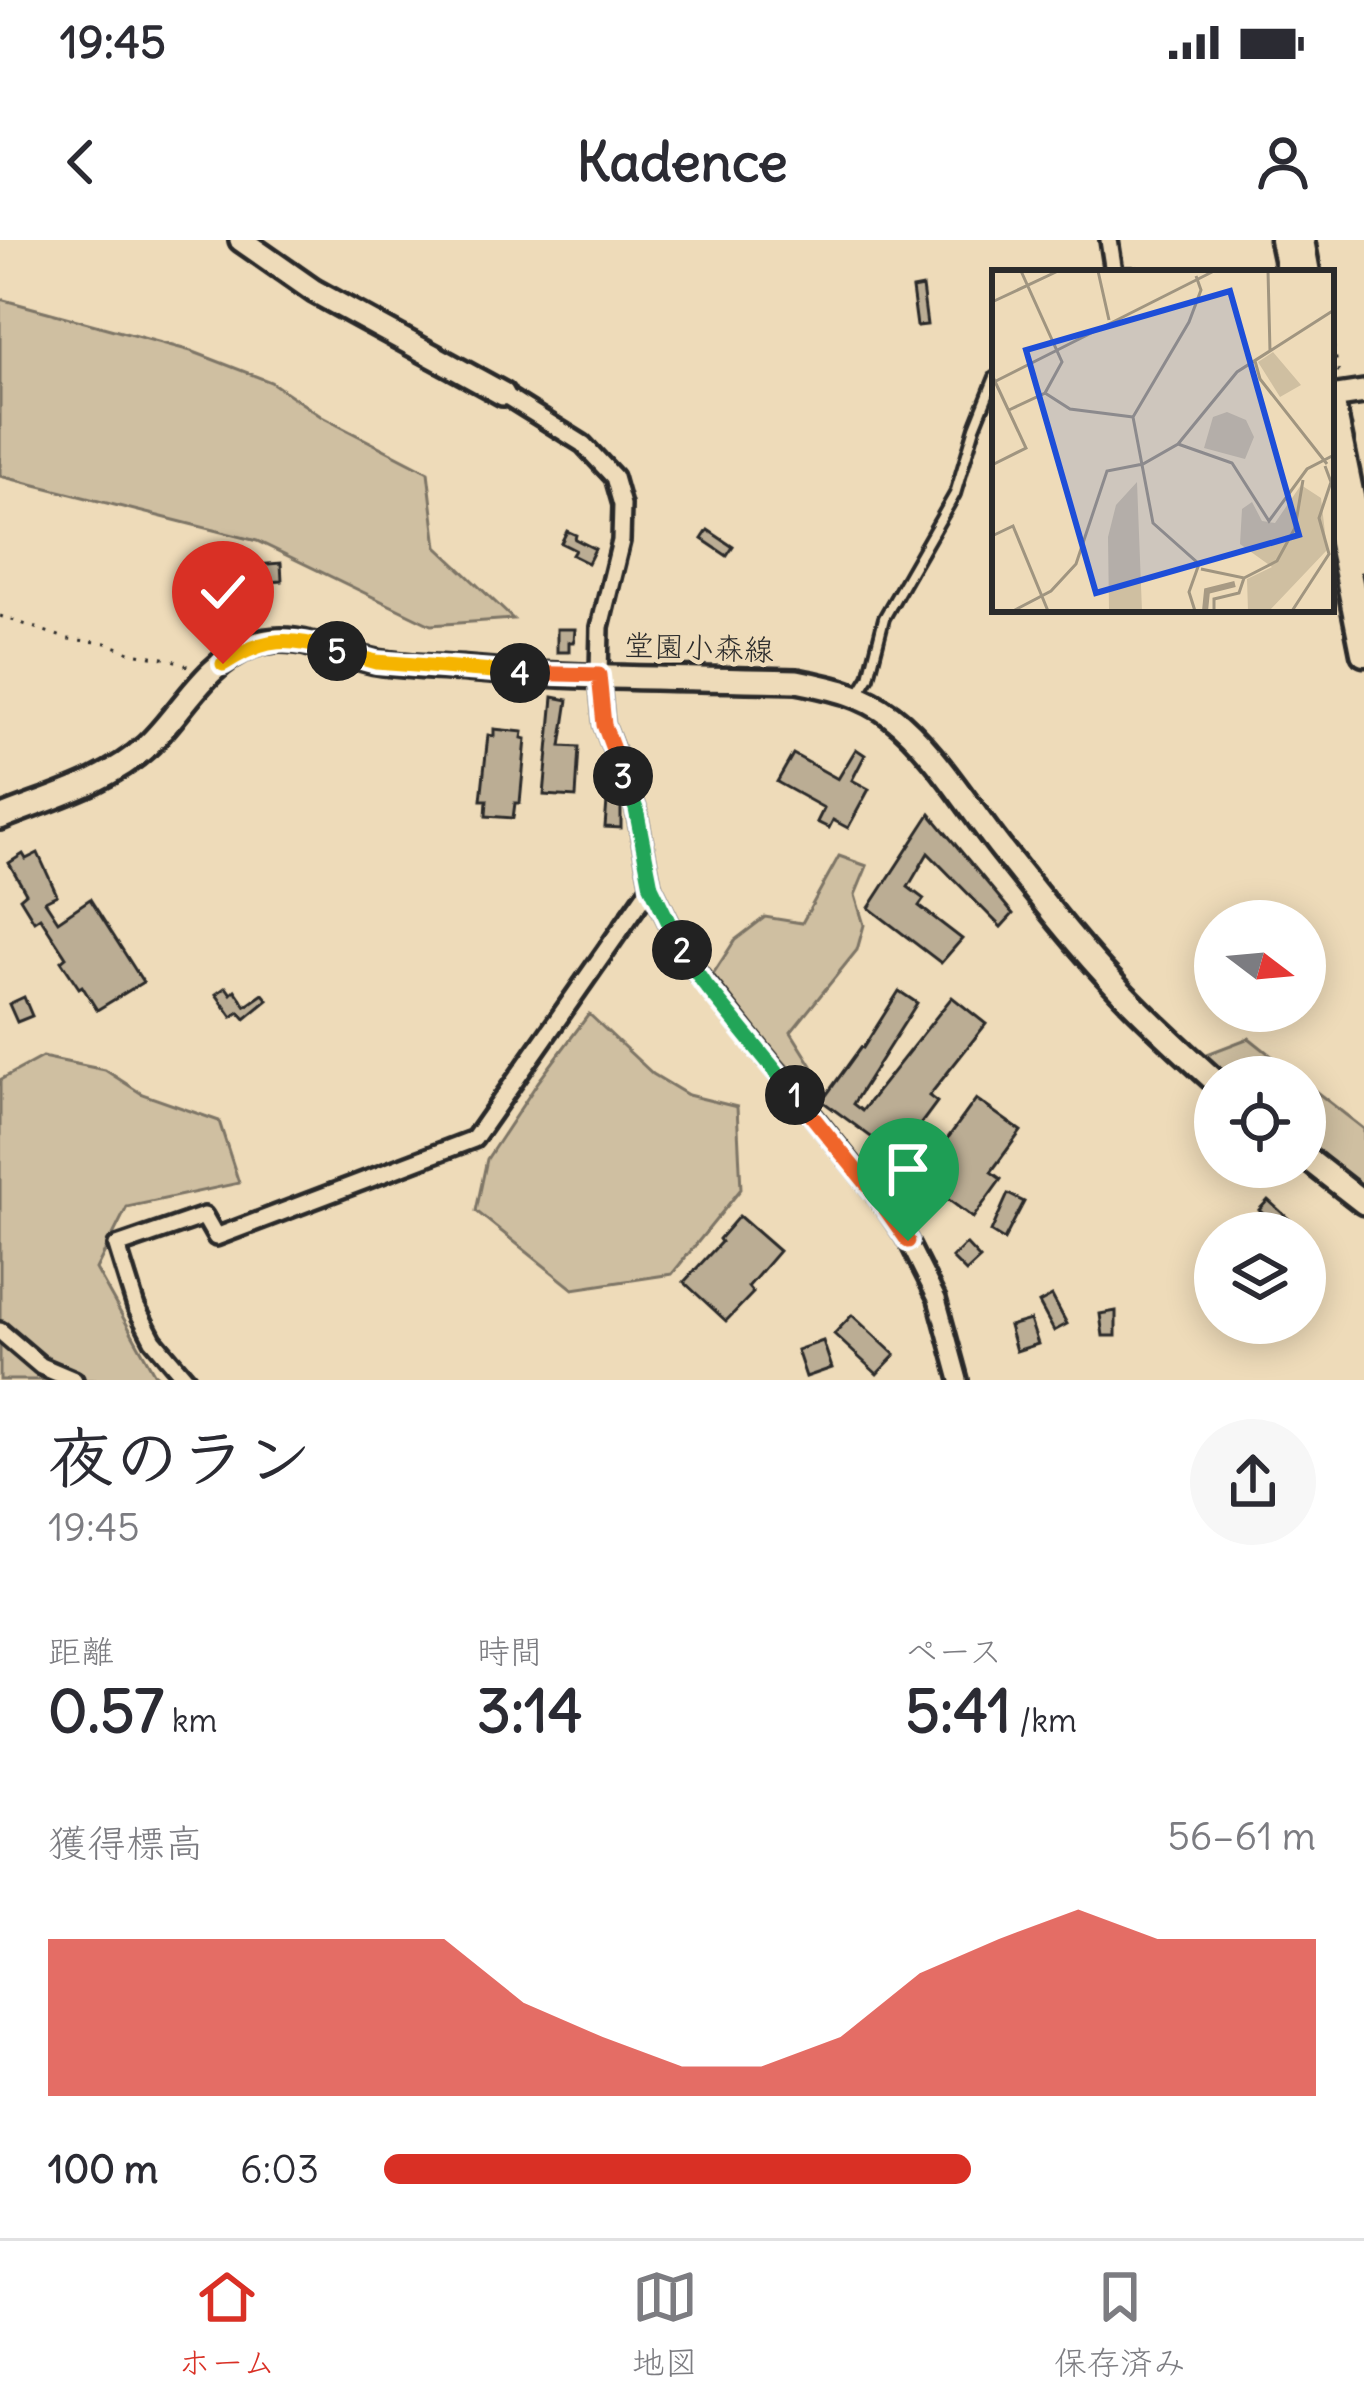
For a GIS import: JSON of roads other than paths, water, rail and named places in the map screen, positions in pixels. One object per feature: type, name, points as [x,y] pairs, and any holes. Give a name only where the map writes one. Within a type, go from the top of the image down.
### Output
[{"type":"main road","points":[[241,240],[314,291],[503,394]]},
{"type":"main road","points":[[1283,240],[1289,270]]},
{"type":"main road","points":[[1301,240],[1306,270]]},
{"type":"main road","points":[[1342,396],[1364,560]]},
{"type":"main road","points":[[1334,503],[1364,653]]},
{"type":"main road","name":"堂園小森線","points":[[0,818],[96,780],[146,747],[208,675],[251,646],[279,640],[376,662],[504,672],[797,681],[858,694],[894,718],[936,763],[1111,981],[1194,1062]]},
{"type":"main road","points":[[1326,1173],[1364,1203]]},
{"type":"street","points":[[1109,240],[1114,270]]},
{"type":"street","points":[[503,394],[584,444],[614,477],[622,506],[621,541],[600,627],[599,675],[604,725],[636,809],[651,886],[686,958],[908,1241],[937,1299],[959,1380]]},
{"type":"street","points":[[187,1380],[153,1340],[136,1306],[117,1246],[204,1216],[216,1237],[474,1139],[651,886]]},
{"type":"street","points":[[0,1330],[41,1366],[74,1380]]},
{"type":"lane","points":[[858,694],[869,677],[884,618],[955,494],[992,384]]}]
